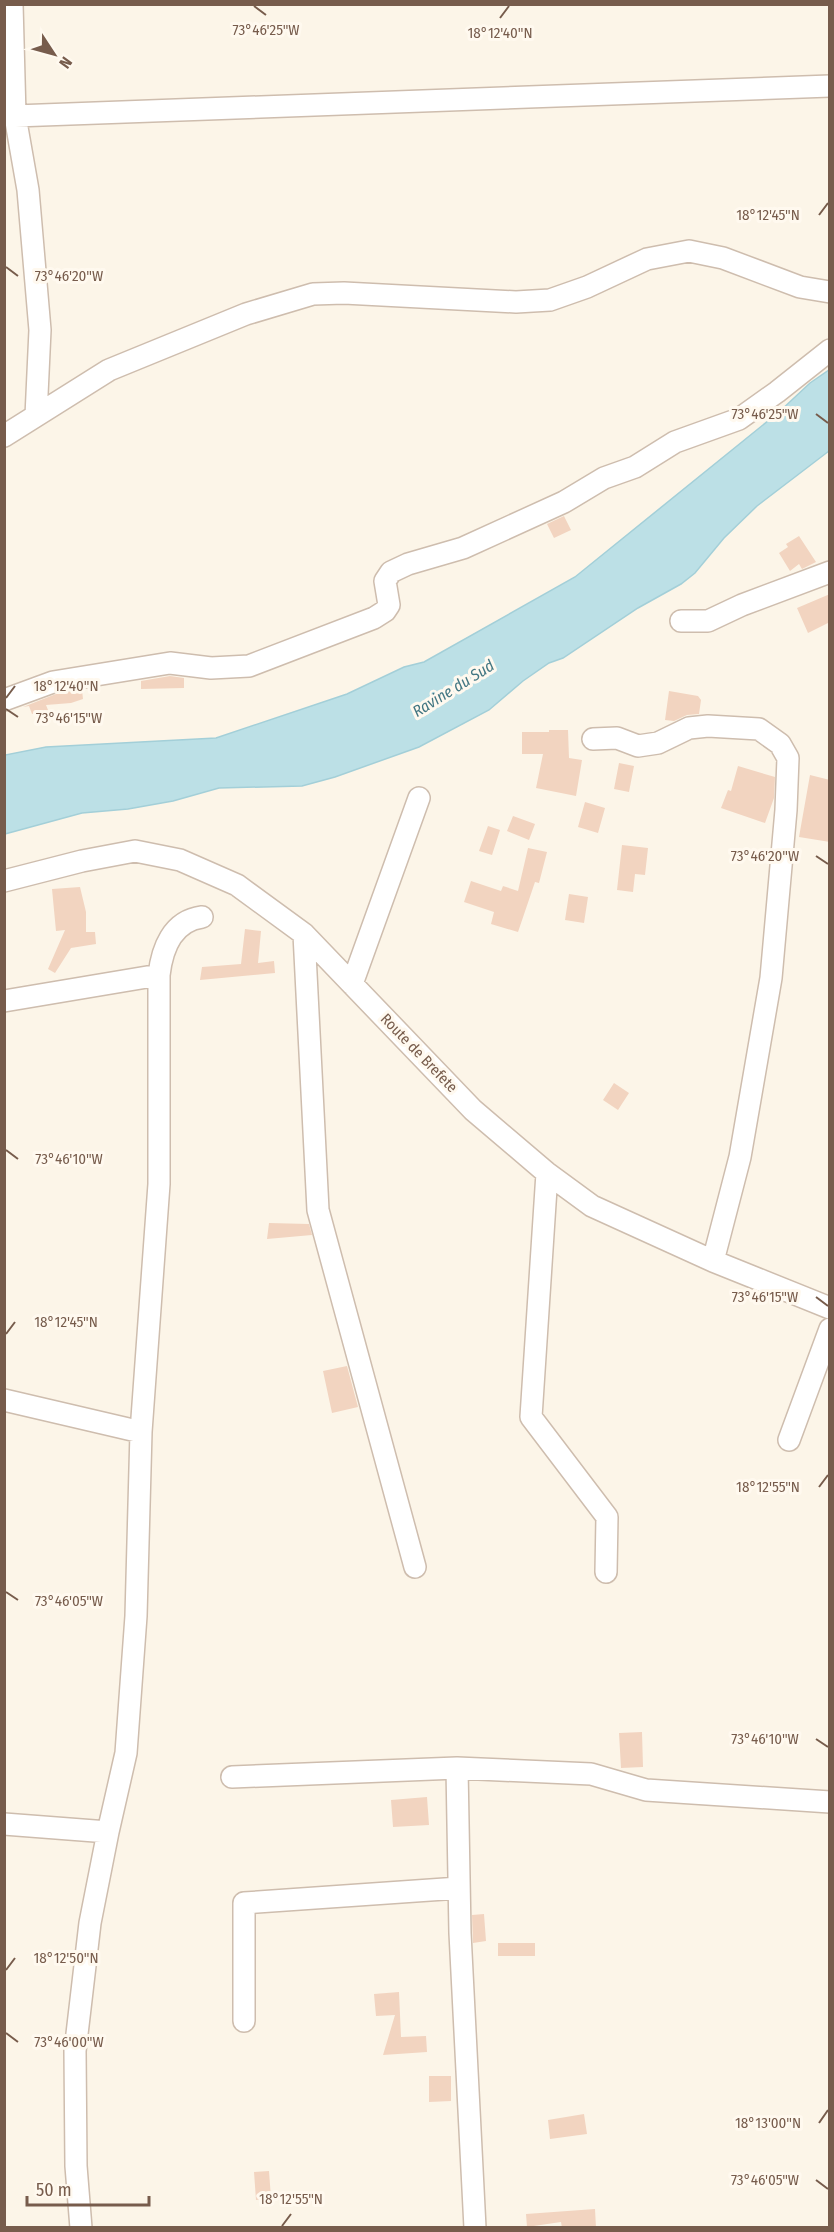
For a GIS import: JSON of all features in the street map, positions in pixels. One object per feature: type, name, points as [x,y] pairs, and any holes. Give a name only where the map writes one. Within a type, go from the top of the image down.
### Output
[{"type":"street","points":[[12,4],[15,117],[28,190],[40,330],[36,416]]},
{"type":"street","points":[[15,117],[830,86]]},
{"type":"street","points":[[4,436],[109,370],[246,314],[313,294],[344,293],[516,302],[550,300],[587,287],[647,259],[689,251],[723,258],[800,287],[830,292]]},
{"type":"street","points":[[4,700],[53,682],[170,663],[211,668],[249,666],[374,618],[385,611],[389,605],[385,581],[391,572],[408,564],[463,548],[564,502],[604,478],[635,467],[675,442],[739,419],[830,350]]},
{"type":"street","points":[[681,621],[708,621],[742,605],[830,572]]},
{"type":"street","points":[[592,739],[617,738],[638,746],[658,743],[689,728],[708,726],[759,729],[780,744],[788,758],[786,810],[771,978],[740,1157],[713,1261]]},
{"type":"street","points":[[352,984],[419,798]]},
{"type":"street","name":"Route de Brefete","points":[[4,881],[82,861],[135,851],[180,860],[237,885],[304,934],[473,1110],[547,1173],[592,1206],[713,1261],[830,1308]]},
{"type":"street","points":[[81,2228],[76,2166],[75,2051],[90,1923],[126,1753],[136,1616],[141,1432],[159,1184],[159,975],[162,954],[167,941],[191,918],[202,917]]},
{"type":"street","points":[[304,934],[318,1210],[415,1567]]},
{"type":"street","points":[[4,1001],[159,975]]},
{"type":"street","points":[[547,1173],[531,1417],[607,1517],[606,1572]]},
{"type":"street","points":[[789,1440],[830,1329]]},
{"type":"street","points":[[4,1400],[141,1432]]},
{"type":"street","points":[[232,1777],[457,1768],[591,1774],[646,1790],[830,1802]]},
{"type":"street","points":[[457,1768],[459,1888],[475,2228]]},
{"type":"street","points":[[4,1824],[108,1832]]},
{"type":"street","points":[[244,2021],[244,1903],[459,1888]]},
{"type":"water","name":"Ravine du Sud","points":[[829,370],[829,451],[757,506],[724,538],[695,573],[681,584],[638,608],[563,658],[549,663],[523,681],[489,710],[419,747],[335,777],[302,786],[219,788],[173,801],[128,809],[82,813],[5,834],[5,755],[46,747],[216,738],[347,694],[404,667],[424,662],[575,577],[779,412],[810,383]]},
{"type":"building","points":[[564,516],[571,530],[554,538],[547,524]]},
{"type":"building","points":[[799,536],[816,562],[802,569],[799,564],[790,571],[779,553],[788,547],[786,544]]},
{"type":"building","points":[[830,594],[830,622],[808,633],[797,608]]},
{"type":"building","points":[[170,676],[184,678],[184,688],[141,689],[141,681]]},
{"type":"building","points":[[82,690],[83,699],[71,703],[46,705],[48,710],[32,714],[29,706],[23,707],[56,694]]},
{"type":"building","points":[[669,691],[698,696],[701,700],[699,714],[687,715],[674,721],[665,720]]},
{"type":"building","points":[[549,730],[568,730],[569,758],[582,760],[576,796],[536,788],[543,754],[522,754],[522,732],[549,732]]},
{"type":"building","points":[[619,763],[634,766],[629,792],[614,789]]},
{"type":"building","points":[[738,766],[775,777],[774,798],[765,823],[721,808],[728,790],[731,791]]},
{"type":"building","points":[[810,775],[830,780],[830,842],[799,837]]},
{"type":"building","points":[[585,802],[605,808],[598,833],[578,827]]},
{"type":"building","points":[[513,816],[535,824],[529,840],[507,831]]},
{"type":"building","points":[[488,826],[500,830],[492,855],[479,851]]},
{"type":"building","points":[[622,845],[648,848],[645,875],[635,874],[633,892],[617,890]]},
{"type":"building","points":[[528,848],[547,852],[539,883],[535,882],[518,932],[491,924],[494,912],[464,902],[471,881],[501,891],[503,886],[518,891]]},
{"type":"building","points":[[80,887],[86,912],[86,932],[95,932],[96,944],[71,948],[55,973],[48,969],[65,930],[56,931],[52,889]]},
{"type":"building","points":[[569,894],[588,897],[584,923],[565,920]]},
{"type":"building","points":[[245,929],[261,931],[258,963],[274,961],[275,973],[200,980],[202,967],[241,964]]},
{"type":"building","points":[[614,1083],[629,1093],[618,1110],[603,1100]]},
{"type":"building","points":[[269,1223],[309,1224],[312,1235],[267,1239]]},
{"type":"building","points":[[347,1366],[358,1407],[332,1413],[323,1371]]},
{"type":"building","points":[[642,1732],[643,1767],[621,1768],[619,1733]]},
{"type":"building","points":[[427,1797],[429,1825],[393,1827],[391,1800]]},
{"type":"building","points":[[484,1914],[486,1941],[473,1943],[472,1915]]},
{"type":"building","points":[[498,1943],[535,1943],[535,1956],[498,1956]]},
{"type":"building","points":[[399,1992],[401,2037],[426,2036],[427,2052],[383,2055],[395,2015],[376,2016],[374,1994]]},
{"type":"building","points":[[429,2076],[451,2076],[451,2101],[429,2102]]},
{"type":"building","points":[[584,2114],[587,2134],[550,2139],[548,2120]]},
{"type":"building","points":[[269,2171],[271,2198],[256,2200],[254,2172]]},
{"type":"building","points":[[595,2209],[596,2228],[562,2228],[561,2222],[527,2227],[526,2214]]}]
